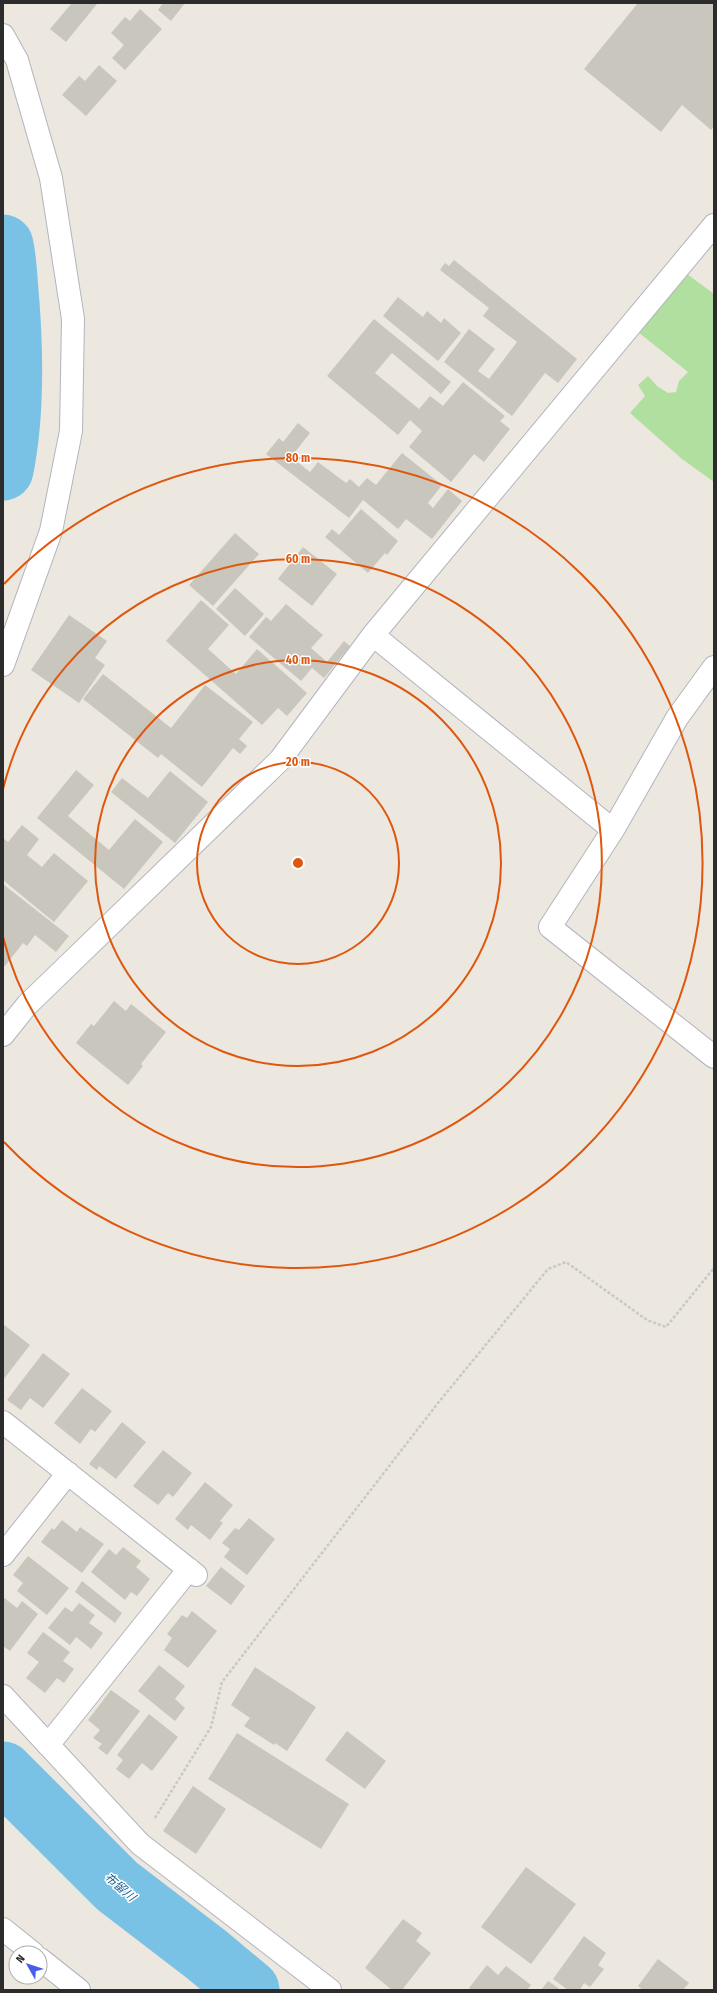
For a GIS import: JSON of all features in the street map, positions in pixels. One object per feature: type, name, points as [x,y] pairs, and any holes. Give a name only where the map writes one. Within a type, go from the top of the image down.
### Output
[{"type":"street","points":[[3,35],[17,60],[51,178],[73,319],[71,431],[51,531],[3,665]]},
{"type":"street","points":[[3,1035],[27,1005],[280,760],[373,635],[714,226]]},
{"type":"street","points":[[373,635],[612,830]]},
{"type":"street","points":[[714,667],[678,718],[612,830],[550,928],[714,1057]]},
{"type":"street","points":[[3,1422],[193,1572],[48,1745]]},
{"type":"street","points":[[3,1555],[68,1474]]},
{"type":"street","points":[[3,1696],[140,1844],[330,1990]]},
{"type":"street","points":[[3,1929],[23,1945]]},
{"type":"street","points":[[48,1965],[79,1990]]},
{"type":"path","points":[[140,1844],[211,1727],[222,1682],[438,1403],[548,1269],[566,1262],[647,1320],[666,1327],[714,1268]]},
{"type":"green space","points":[[687,274],[714,294],[714,482],[682,459],[630,413],[645,396],[638,385],[648,376],[657,386],[668,393],[676,392],[679,381],[688,372],[638,332]]},
{"type":"building","points":[[72,3],[97,4],[66,42],[50,29]]},
{"type":"building","points":[[163,3],[185,3],[171,21],[158,10]]},
{"type":"building","points":[[638,3],[714,3],[714,126],[711,130],[682,105],[661,132],[584,69]]},
{"type":"building","points":[[140,9],[162,29],[125,70],[112,58],[124,45],[111,33],[125,17],[130,21]]},
{"type":"building","points":[[99,65],[117,81],[86,116],[62,95],[79,76],[85,81]]},
{"type":"building","points":[[454,260],[577,359],[558,383],[545,373],[512,416],[444,362],[469,329],[495,349],[478,371],[489,379],[517,342],[483,316],[489,308],[440,270],[445,263],[449,266]]},
{"type":"building","points":[[398,297],[423,317],[427,311],[441,323],[444,318],[461,333],[438,361],[383,316]]},
{"type":"building","points":[[374,319],[451,382],[441,394],[392,353],[375,373],[419,409],[430,396],[443,406],[463,382],[505,416],[500,421],[510,429],[484,462],[474,454],[451,482],[409,447],[422,431],[410,420],[398,435],[327,376]]},
{"type":"building","points":[[298,423],[310,433],[291,457],[310,472],[318,462],[346,483],[350,479],[359,487],[367,478],[376,485],[402,453],[442,485],[428,503],[433,508],[448,489],[462,501],[432,539],[406,519],[398,529],[363,500],[349,518],[266,454],[279,438],[283,442]]},
{"type":"building","points":[[361,509],[398,541],[387,555],[385,553],[368,573],[325,537],[332,529],[339,535]]},
{"type":"building","points":[[235,533],[259,554],[213,606],[189,585]]},
{"type":"building","points":[[303,547],[337,574],[312,606],[278,579]]},
{"type":"building","points":[[235,588],[264,614],[245,636],[216,609]]},
{"type":"building","points":[[201,600],[229,625],[208,649],[236,674],[257,649],[307,693],[287,716],[278,708],[262,725],[166,641]]},
{"type":"building","points":[[286,604],[323,635],[311,648],[327,662],[344,641],[350,646],[324,678],[312,668],[301,681],[249,637],[266,617],[271,621]]},
{"type":"building","points":[[69,615],[107,641],[95,658],[105,665],[79,703],[31,670]]},
{"type":"building","points":[[103,674],[171,728],[205,685],[253,722],[239,739],[247,746],[240,754],[233,748],[202,787],[161,754],[158,758],[83,699]]},
{"type":"building","points":[[76,770],[94,785],[68,816],[109,850],[135,819],[163,842],[124,889],[37,818]]},
{"type":"building","points":[[170,771],[208,802],[175,843],[111,792],[122,778],[148,798]]},
{"type":"building","points":[[22,825],[39,839],[27,855],[42,867],[54,853],[88,881],[54,922],[3,880],[3,838],[8,842]]},
{"type":"building","points":[[3,884],[69,936],[56,952],[35,935],[27,946],[23,943],[5,966],[3,965]]},
{"type":"building","points":[[114,1001],[126,1011],[131,1004],[166,1032],[141,1064],[143,1066],[128,1085],[76,1043],[91,1024],[94,1026]]},
{"type":"building","points":[[3,1324],[30,1345],[3,1380]]},
{"type":"building","points":[[43,1353],[70,1374],[43,1408],[30,1398],[21,1410],[7,1400]]},
{"type":"building","points":[[82,1388],[112,1411],[95,1432],[91,1429],[80,1444],[54,1423]]},
{"type":"building","points":[[122,1422],[146,1442],[116,1479],[99,1466],[97,1470],[89,1464]]},
{"type":"building","points":[[163,1450],[192,1473],[173,1497],[168,1493],[158,1505],[133,1486]]},
{"type":"building","points":[[205,1482],[233,1505],[220,1521],[223,1523],[210,1540],[191,1525],[188,1530],[175,1519]]},
{"type":"building","points":[[249,1518],[275,1539],[247,1575],[224,1557],[230,1549],[222,1543],[235,1528],[239,1530]]},
{"type":"building","points":[[62,1520],[77,1532],[80,1527],[104,1544],[82,1573],[41,1542],[52,1528],[54,1530]]},
{"type":"building","points":[[123,1547],[141,1561],[136,1567],[150,1579],[137,1596],[131,1592],[125,1600],[91,1572],[109,1549],[116,1555]]},
{"type":"building","points":[[28,1556],[69,1588],[47,1615],[17,1591],[23,1583],[13,1575]]},
{"type":"building","points":[[221,1567],[245,1586],[231,1605],[206,1586]]},
{"type":"building","points":[[82,1581],[122,1613],[115,1623],[75,1592]]},
{"type":"building","points":[[3,1597],[17,1608],[22,1601],[38,1614],[10,1651],[3,1646]]},
{"type":"building","points":[[79,1603],[95,1615],[89,1623],[103,1633],[91,1649],[76,1637],[70,1645],[48,1628],[65,1607],[72,1612]]},
{"type":"building","points":[[192,1611],[217,1631],[188,1668],[164,1650],[172,1638],[167,1634],[182,1615],[187,1618]]},
{"type":"building","points":[[43,1632],[70,1652],[63,1661],[74,1669],[64,1683],[57,1678],[45,1693],[26,1678],[39,1662],[27,1653]]},
{"type":"building","points":[[159,1665],[185,1686],[175,1699],[185,1708],[175,1721],[138,1691]]},
{"type":"building","points":[[255,1667],[316,1707],[287,1751],[275,1743],[274,1745],[244,1726],[250,1718],[231,1705]]},
{"type":"building","points":[[111,1690],[140,1711],[107,1755],[98,1748],[102,1744],[93,1738],[100,1730],[88,1720]]},
{"type":"building","points":[[149,1714],[178,1737],[152,1771],[142,1763],[129,1779],[116,1769],[123,1760],[117,1755]]},
{"type":"building","points":[[347,1731],[386,1761],[365,1789],[325,1760]]},
{"type":"building","points":[[237,1733],[349,1804],[321,1849],[208,1779]]},
{"type":"building","points":[[193,1786],[226,1809],[196,1854],[163,1831]]},
{"type":"building","points":[[526,1867],[576,1904],[531,1964],[481,1927]]},
{"type":"building","points":[[403,1919],[422,1933],[416,1941],[431,1953],[402,1990],[392,1990],[365,1968]]},
{"type":"building","points":[[584,1936],[606,1953],[598,1965],[604,1969],[590,1987],[584,1983],[580,1990],[568,1990],[553,1979]]},
{"type":"building","points":[[658,1959],[689,1983],[683,1990],[643,1990],[638,1986]]},
{"type":"building","points":[[487,1965],[498,1975],[506,1966],[531,1985],[527,1990],[472,1990],[469,1988]]},
{"type":"building","points":[[548,1981],[561,1990],[541,1990]]},
{"type":"waterway","name":"布留川","points":[[3,245],[9,303],[12,365],[11,408],[7,450],[3,470]]},
{"type":"waterway","name":"布留川","points":[[3,1772],[117,1886],[207,1955],[249,1990]]}]
